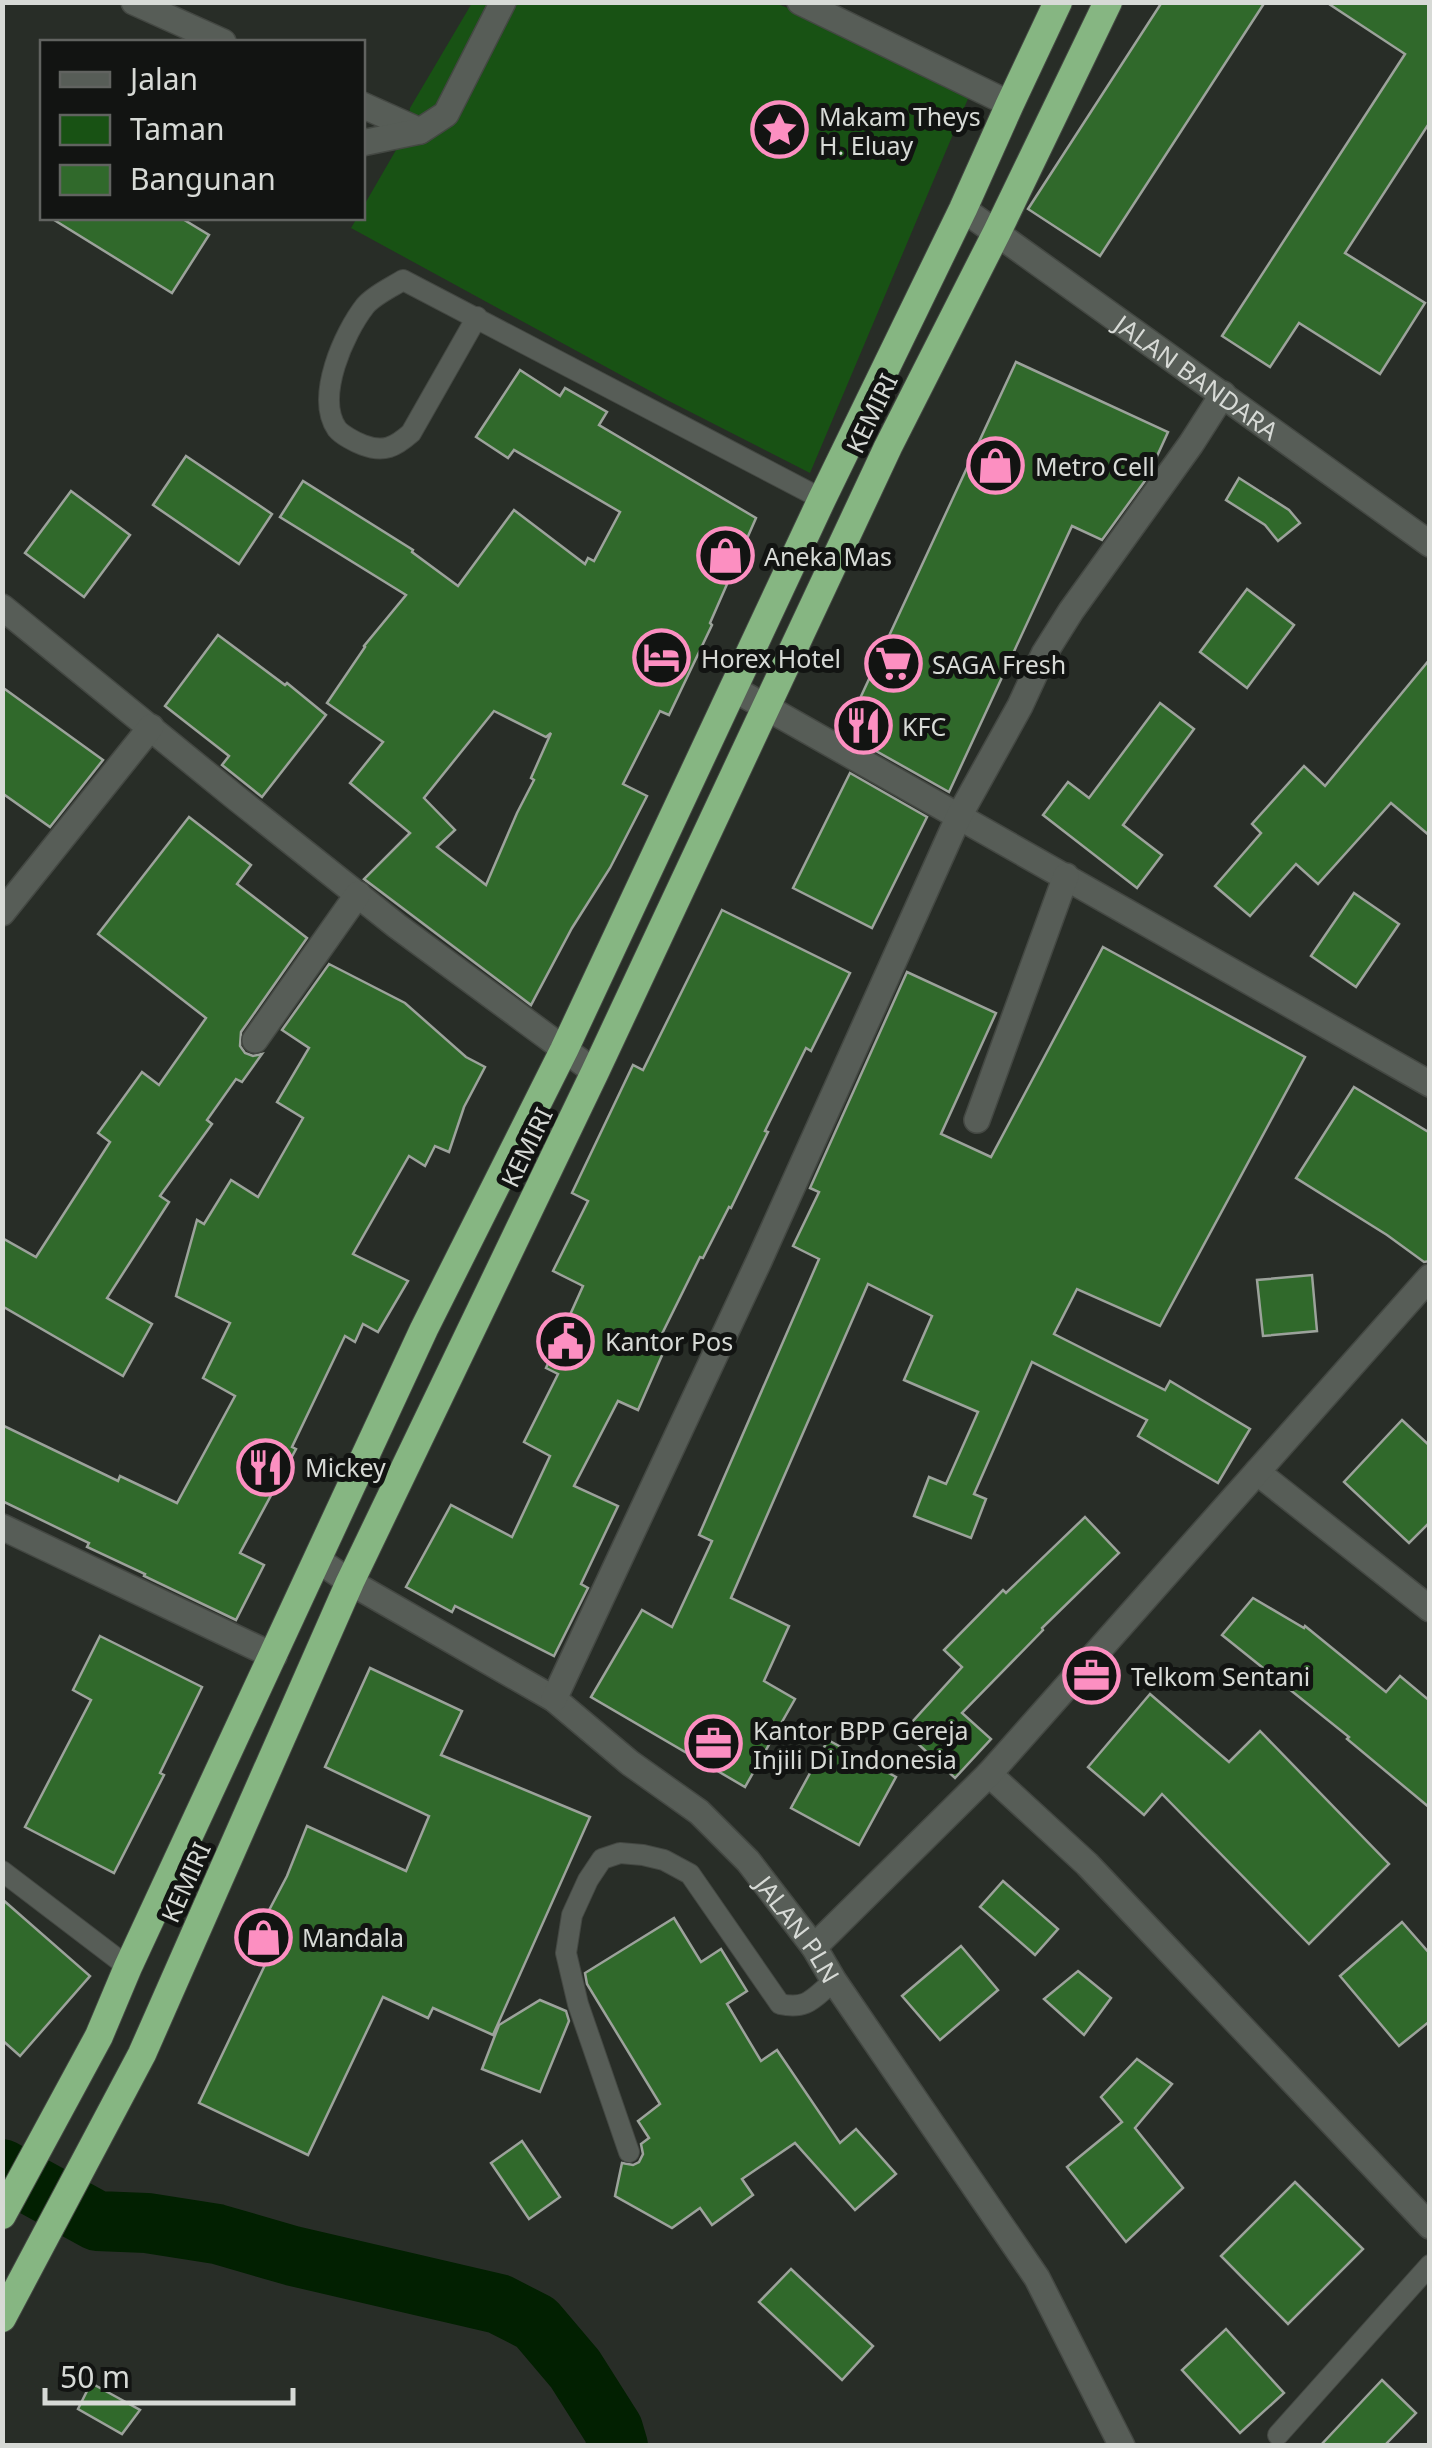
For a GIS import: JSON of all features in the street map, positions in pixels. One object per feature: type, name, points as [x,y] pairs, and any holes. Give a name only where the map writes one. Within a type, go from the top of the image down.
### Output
[{"type":"highway","name":"KEMIRI","points":[[2,2216],[99,2036],[424,1329],[564,1050],[822,499],[964,209],[1058,2]]},
{"type":"highway","name":"KEMIRI","points":[[2,2318],[142,2054],[350,1582],[596,1072],[888,446],[1108,2]]},
{"type":"street","points":[[134,2],[219,40]]},
{"type":"street","points":[[365,142],[420,131],[446,114],[502,2]]},
{"type":"street","points":[[800,2],[1010,104]]},
{"type":"street","points":[[365,106],[420,131]]},
{"type":"street","name":"JALAN BANDARA","points":[[964,209],[1430,544]]},
{"type":"street","points":[[554,1699],[751,1278],[959,816],[1044,654],[1222,394]]},
{"type":"street","points":[[2,608],[235,798],[596,1072]]},
{"type":"street","points":[[734,689],[1430,1084]]},
{"type":"street","points":[[2,913],[151,727]]},
{"type":"street","points":[[977,1120],[1066,876]]},
{"type":"street","points":[[256,1040],[358,894]]},
{"type":"street","points":[[814,1947],[989,1774],[1430,1277]]},
{"type":"street","points":[[1257,1472],[1430,1609]]},
{"type":"street","points":[[2,1527],[274,1656]]},
{"type":"street","name":"JALAN PLN","points":[[318,1560],[554,1699],[699,1812],[748,1861],[814,1947],[1037,2278],[1122,2446]]},
{"type":"street","points":[[989,1774],[1087,1864],[1430,2226]]},
{"type":"lane","points":[[477,316],[411,433],[397,446],[384,451],[362,445],[338,431],[330,411],[329,384],[342,346],[366,304],[404,280],[477,316],[822,499]]},
{"type":"lane","points":[[629,2152],[578,2004],[566,1953],[572,1915],[602,1860],[620,1854],[643,1854],[690,1874],[780,2004],[796,2008],[834,1981]]},
{"type":"lane","points":[[2,1871],[128,1968]]},
{"type":"lane","points":[[1278,2435],[1430,2265]]},
{"type":"green space","points":[[472,3],[775,3],[970,94],[810,473],[663,398],[351,228],[356,220],[365,220],[365,204],[407,131],[410,108]]},
{"type":"building","points":[[1162,2],[1265,2],[1100,256],[1028,209]]},
{"type":"building","points":[[1326,2],[1430,2],[1430,122],[1345,253],[1425,303],[1380,374],[1299,323],[1270,367],[1222,336],[1405,54]]},
{"type":"building","points":[[54,220],[184,220],[209,235],[172,293]]},
{"type":"building","points":[[1016,362],[1168,432],[1147,478],[1102,540],[1072,526],[949,792],[844,733]]},
{"type":"building","points":[[520,370],[560,396],[565,388],[607,412],[599,425],[756,518],[669,715],[660,711],[623,784],[647,796],[531,1005],[364,879],[410,833],[350,783],[383,742],[327,703],[364,646],[406,595],[280,517],[303,481],[413,550],[458,586],[514,510],[585,564],[588,558],[594,561],[620,512],[514,450],[508,458],[476,437]],"holes":[[[494,711],[546,737],[551,733],[486,885],[437,847],[455,830],[424,798]]]},
{"type":"building","points":[[186,456],[272,514],[239,564],[153,505]]},
{"type":"building","points":[[1239,478],[1289,510],[1300,523],[1278,541],[1265,525],[1226,500]]},
{"type":"building","points":[[71,491],[130,535],[84,597],[25,553]]},
{"type":"building","points":[[1247,589],[1294,625],[1247,688],[1200,652]]},
{"type":"building","points":[[218,635],[326,715],[262,797],[222,765],[229,756],[165,706]]},
{"type":"building","points":[[1430,659],[1430,836],[1391,803],[1318,884],[1296,864],[1250,916],[1215,886],[1261,833],[1252,824],[1304,766],[1325,786]]},
{"type":"building","points":[[2,687],[103,760],[50,827],[2,793]]},
{"type":"building","points":[[1160,703],[1194,729],[1123,825],[1162,855],[1137,888],[1043,815],[1068,782],[1089,798]]},
{"type":"building","points":[[850,773],[927,817],[872,928],[793,888]]},
{"type":"building","points":[[189,817],[251,865],[237,884],[307,938],[241,1032],[240,1046],[245,1053],[262,1054],[242,1082],[236,1079],[207,1120],[212,1124],[160,1196],[169,1202],[107,1298],[152,1324],[123,1376],[2,1306],[2,1238],[36,1257],[110,1142],[98,1133],[142,1072],[159,1085],[206,1018],[98,934]]},
{"type":"building","points":[[1354,893],[1399,924],[1356,987],[1311,956]]},
{"type":"building","points":[[722,910],[850,973],[811,1051],[806,1048],[731,1208],[703,1258],[700,1257],[659,1340],[667,1344],[638,1410],[618,1401],[574,1486],[618,1506],[581,1584],[588,1588],[554,1656],[455,1606],[452,1612],[406,1587],[451,1505],[512,1537],[550,1456],[524,1442],[558,1374],[546,1368],[583,1286],[553,1271],[588,1201],[572,1193],[633,1065],[643,1070]]},
{"type":"building","points":[[1103,947],[1305,1057],[1160,1326],[1077,1289],[1054,1334],[1165,1390],[1170,1381],[1250,1429],[1218,1483],[1138,1436],[1147,1420],[1032,1362],[974,1494],[986,1499],[971,1538],[914,1516],[929,1477],[946,1484],[978,1412],[904,1380],[932,1316],[868,1284],[731,1598],[789,1626],[764,1681],[795,1699],[745,1787],[591,1697],[642,1610],[672,1627],[712,1541],[699,1535],[819,1259],[793,1246],[819,1192],[810,1188],[907,972],[996,1013],[941,1134],[991,1157]]},
{"type":"building","points":[[329,964],[405,1003],[466,1057],[485,1067],[464,1107],[449,1152],[435,1146],[425,1166],[409,1156],[353,1254],[408,1281],[378,1332],[363,1324],[355,1342],[345,1336],[292,1447],[296,1449],[240,1553],[264,1565],[236,1620],[2,1501],[2,1425],[118,1481],[120,1476],[177,1503],[235,1396],[203,1378],[230,1323],[176,1296],[197,1220],[204,1224],[231,1180],[258,1197],[303,1118],[277,1102],[309,1048],[282,1030]]},
{"type":"building","points":[[1354,1087],[1430,1133],[1430,1261],[1424,1262],[1296,1178]]},
{"type":"building","points":[[1312,1275],[1317,1331],[1263,1336],[1257,1280]]},
{"type":"building","points":[[1402,1420],[1430,1446],[1430,1522],[1409,1543],[1344,1482]]},
{"type":"building","points":[[1085,1517],[1119,1553],[962,1713],[991,1739],[955,1778],[904,1731],[962,1667],[944,1650],[1003,1590],[1006,1593]]},
{"type":"building","points":[[1253,1598],[1305,1626],[1386,1692],[1400,1676],[1430,1701],[1430,1808],[1222,1635]]},
{"type":"building","points":[[100,1636],[202,1687],[160,1773],[164,1775],[114,1873],[25,1827],[91,1700],[73,1690]]},
{"type":"building","points":[[370,1668],[462,1711],[441,1755],[590,1817],[493,2035],[433,2008],[428,2018],[383,1997],[308,2155],[199,2103],[274,1946],[255,1937],[287,1876],[307,1826],[406,1871],[429,1816],[325,1767]]},
{"type":"building","points":[[1150,1694],[1229,1762],[1260,1731],[1389,1864],[1309,1944],[1162,1794],[1144,1815],[1088,1767]]},
{"type":"building","points":[[828,1740],[896,1777],[859,1845],[791,1808]]},
{"type":"building","points":[[1003,1881],[1058,1929],[1035,1955],[980,1907]]},
{"type":"building","points":[[2,1899],[90,1976],[20,2056],[2,2040]]},
{"type":"building","points":[[674,1918],[701,1962],[721,1949],[747,1991],[727,2004],[761,2061],[777,2050],[840,2143],[856,2129],[896,2174],[855,2210],[795,2143],[742,2179],[753,2195],[712,2225],[700,2208],[672,2228],[615,2196],[622,2163],[639,2162],[643,2154],[641,2144],[649,2138],[638,2121],[660,2104],[587,1984],[585,1973]]},
{"type":"building","points":[[1402,1922],[1430,1954],[1430,2021],[1399,2046],[1340,1976]]},
{"type":"building","points":[[961,1946],[998,1990],[940,2040],[902,1996]]},
{"type":"building","points":[[1078,1971],[1111,1998],[1084,2035],[1044,1999]]},
{"type":"building","points":[[540,2000],[566,2011],[569,2021],[540,2092],[482,2069],[499,2025]]},
{"type":"building","points":[[1137,2059],[1172,2084],[1135,2128],[1183,2188],[1126,2242],[1067,2167],[1122,2122],[1101,2097]]},
{"type":"building","points":[[522,2141],[560,2197],[529,2219],[491,2163]]},
{"type":"building","points":[[1295,2182],[1363,2249],[1288,2324],[1221,2256]]},
{"type":"building","points":[[791,2269],[873,2346],[842,2380],[759,2302]]},
{"type":"building","points":[[1226,2329],[1284,2393],[1240,2433],[1182,2370]]},
{"type":"building","points":[[1382,2380],[1416,2413],[1384,2446],[1320,2446]]},
{"type":"building","points":[[91,2383],[140,2410],[122,2434],[78,2409]]},
{"type":"waterway","points":[[2,2169],[97,2221],[147,2223],[217,2234],[293,2256],[499,2304],[536,2323],[575,2369],[613,2429],[618,2446]]},
{"type":"place","name":"Makam Theys H. Eluay","points":[[780,130]]},
{"type":"place","name":"Metro Cell","points":[[996,466]]},
{"type":"place","name":"Aneka Mas","points":[[725,556]]},
{"type":"place","name":"Horex Hotel","points":[[662,658]]},
{"type":"place","name":"SAGA Fresh","points":[[893,664]]},
{"type":"place","name":"KFC","points":[[863,726]]},
{"type":"place","name":"Kantor Pos","points":[[566,1341]]},
{"type":"place","name":"Mickey","points":[[266,1467]]},
{"type":"place","name":"Telkom Sentani","points":[[1092,1676]]},
{"type":"place","name":"Kantor BPP Gereja Injili Di Indonesia","points":[[714,1744]]},
{"type":"place","name":"Mandala","points":[[263,1937]]}]
